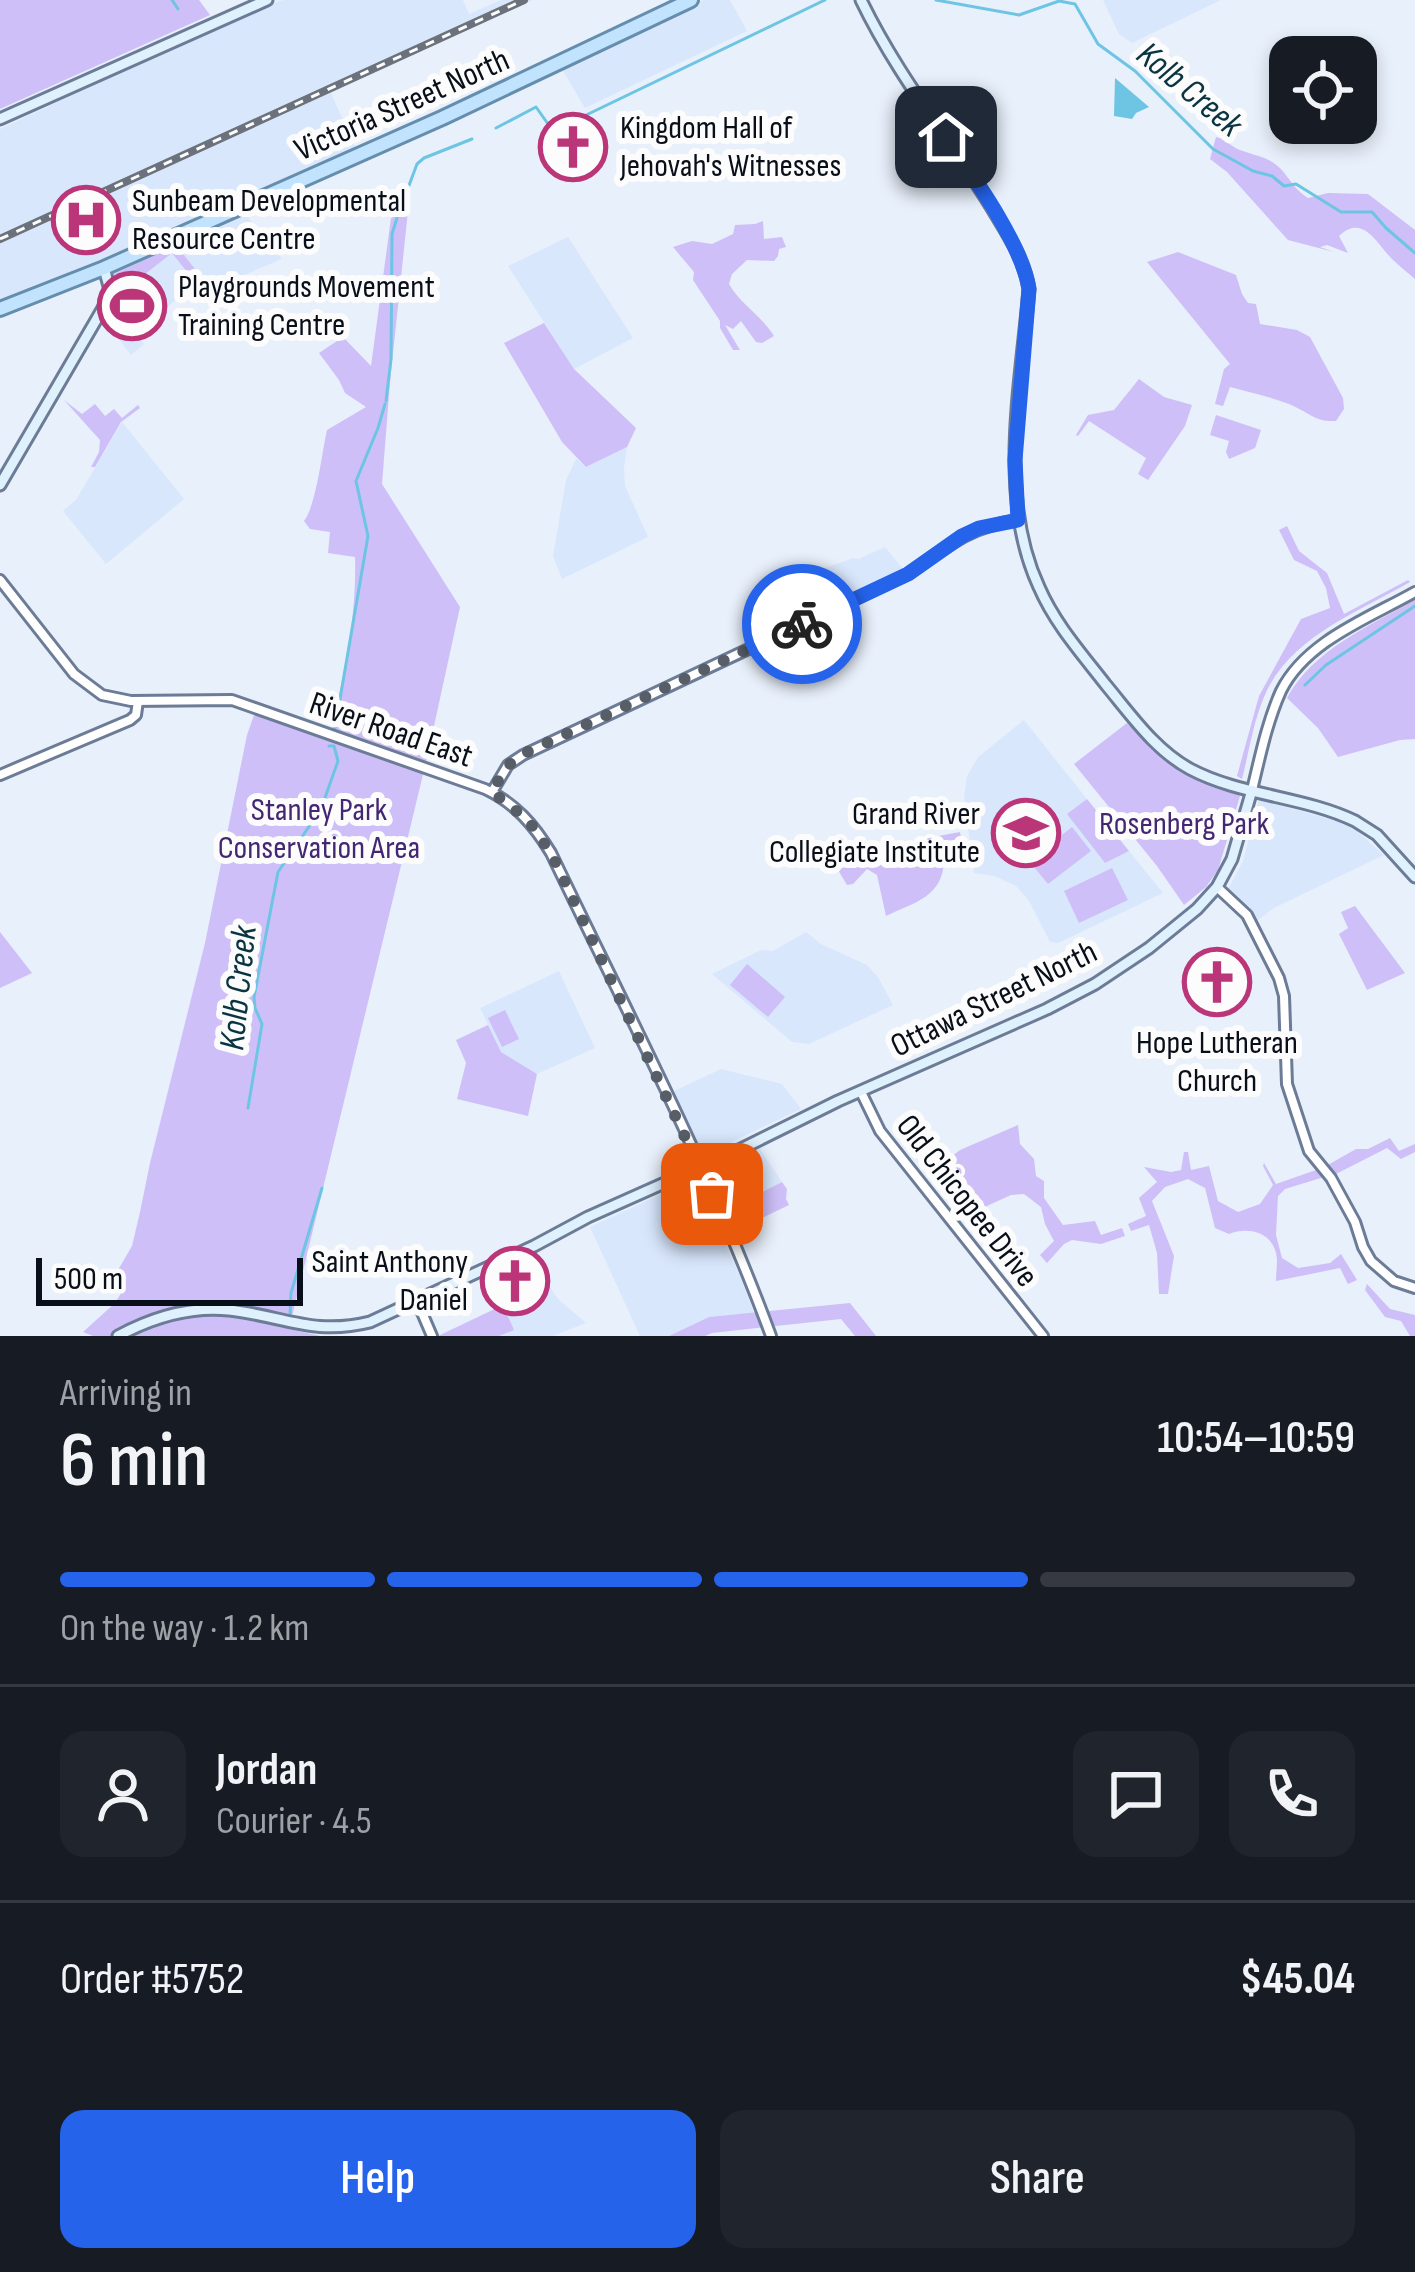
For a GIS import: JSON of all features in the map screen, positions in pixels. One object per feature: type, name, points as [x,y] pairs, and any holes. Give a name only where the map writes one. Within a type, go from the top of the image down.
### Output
[{"type":"main road","points":[[0,119],[266,0]]},
{"type":"main road","name":"Victoria Street North","points":[[0,309],[104,268],[487,98],[691,0]]},
{"type":"main road","points":[[861,0],[892,60],[966,167],[1024,264],[1029,289],[1015,460],[1018,520],[1030,565],[1066,635],[1149,736],[1187,768],[1355,821],[1377,835],[1415,877]]},
{"type":"main road","points":[[0,485],[106,303],[110,290],[104,268]]},
{"type":"main road","name":"Ottawa Street North","points":[[118,1336],[160,1317],[205,1309],[248,1313],[314,1329],[370,1322],[692,1168],[1047,1009],[1095,984],[1193,913],[1217,886],[1232,859],[1252,790]]},
{"type":"street","points":[[492,792],[506,767],[523,754],[908,574],[962,536],[1018,520]]},
{"type":"street","points":[[0,580],[81,681],[114,699],[122,712],[117,725]]},
{"type":"street","name":"Ottawa Street North","points":[[1252,790],[1274,710],[1290,676],[1327,642],[1415,592]]},
{"type":"street","name":"River Road East","points":[[114,699],[232,700],[492,792],[528,820],[551,853],[748,1274],[771,1336]]},
{"type":"street","points":[[0,775],[136,715],[138,700]]},
{"type":"street","points":[[1217,886],[1247,915],[1279,977],[1287,1084],[1309,1151],[1331,1178],[1376,1268],[1415,1288]]},
{"type":"street","name":"Old Chicopee Drive","points":[[861,1092],[880,1131],[1042,1336]]},
{"type":"street","points":[[417,1301],[432,1336]]},
{"type":"shaded area","points":[[283,0],[463,0],[469,14],[501,0],[533,0],[331,93],[355,147],[0,301],[0,129]]},
{"type":"shaded area","points":[[703,0],[730,0],[747,31],[585,108],[562,69]]},
{"type":"shaded area","points":[[1103,0],[1221,0],[1132,43],[1119,34]]},
{"type":"shaded area","points":[[245,211],[282,259],[211,289],[201,279],[136,333],[144,344],[131,355],[104,320],[115,299],[114,274]]},
{"type":"shaded area","points":[[568,237],[633,338],[574,369],[508,266]]},
{"type":"shaded area","points":[[122,422],[184,499],[106,564],[63,511],[76,500]]},
{"type":"shaded area","points":[[627,447],[625,486],[648,537],[562,579],[553,556],[566,480],[576,459],[587,467]]},
{"type":"shaded area","points":[[885,547],[903,569],[824,607],[814,575]]},
{"type":"shaded area","name":"Grand River Collegiate Institute","points":[[1024,720],[1087,799],[1068,815],[1105,863],[1129,851],[1163,893],[1058,943],[1050,942],[1016,886],[974,873],[964,797],[967,776],[978,757]]},
{"type":"shaded area","points":[[1259,799],[1350,825],[1384,855],[1274,908],[1257,921],[1228,889],[1243,861]]},
{"type":"shaded area","points":[[806,932],[867,965],[893,1005],[809,1044],[792,1042],[712,974],[761,950],[773,951]]},
{"type":"shaded area","points":[[559,971],[595,1048],[537,1074],[501,1052],[480,1008]]},
{"type":"shaded area","points":[[721,1069],[782,1084],[801,1109],[702,1156],[672,1092]]},
{"type":"shaded area","points":[[760,1149],[782,1182],[727,1210],[711,1173]]},
{"type":"shaded area","points":[[694,1179],[754,1313],[709,1317],[669,1336],[640,1336],[590,1227]]},
{"type":"shaded area","points":[[548,1284],[586,1323],[553,1336],[499,1336],[513,1329],[503,1305]]},
{"type":"green space","points":[[0,0],[199,0],[210,15],[0,109]]},
{"type":"green space","points":[[1216,137],[1271,161],[1308,198],[1328,193],[1368,194],[1415,230],[1415,279],[1362,229],[1339,236],[1348,253],[1288,240],[1210,159]]},
{"type":"green space","name":"Stanley Park Conservation Area","points":[[408,211],[382,484],[460,607],[289,1329],[321,1336],[93,1336],[83,1332],[123,1290],[114,1277],[132,1246],[254,715],[329,740],[351,626],[355,557],[328,553],[330,532],[310,529],[304,521],[327,430],[366,407],[345,393],[319,353],[343,337],[371,366],[391,218]]},
{"type":"green space","points":[[763,221],[764,239],[782,237],[786,247],[779,249],[774,261],[747,260],[729,284],[774,336],[756,342],[741,321],[733,329],[725,325],[740,350],[733,350],[693,280],[694,272],[673,247],[692,241],[712,244],[733,234],[735,225]]},
{"type":"green space","points":[[176,245],[202,278],[196,283],[172,253],[116,293],[114,274]]},
{"type":"green space","points":[[1178,252],[1236,275],[1248,303],[1256,304],[1260,324],[1310,337],[1343,398],[1344,409],[1336,421],[1230,387],[1223,406],[1215,404],[1224,369],[1230,364],[1147,262]]},
{"type":"green space","points":[[544,323],[574,369],[636,428],[627,447],[586,467],[562,442],[504,343]]},
{"type":"green space","points":[[1139,379],[1164,397],[1192,405],[1185,426],[1148,480],[1138,474],[1146,458],[1089,421],[1076,435],[1088,415],[1114,410]]},
{"type":"green space","points":[[64,400],[82,414],[95,404],[105,416],[114,409],[122,418],[140,408],[121,422],[91,467],[100,440]]},
{"type":"green space","points":[[1216,415],[1261,430],[1255,448],[1229,459],[1229,441],[1210,435]]},
{"type":"green space","points":[[1287,526],[1299,551],[1327,573],[1344,614],[1410,582],[1326,629],[1290,658],[1264,697],[1242,779],[1237,776],[1259,696],[1301,619],[1330,608],[1317,571],[1294,560],[1279,530]]},
{"type":"green space","points":[[1415,600],[1415,739],[1338,757],[1318,728],[1287,698],[1327,653]]},
{"type":"green space","name":"Rosenberg Park","points":[[1127,723],[1177,766],[1240,796],[1218,870],[1184,905],[1074,764]]},
{"type":"green space","points":[[1087,799],[1129,851],[1105,863],[1067,814]]},
{"type":"green space","points":[[1072,827],[1091,851],[1048,884],[1029,861]]},
{"type":"green space","points":[[960,832],[964,856],[944,860],[933,890],[886,916],[877,875],[867,869],[847,885],[835,865],[853,857],[852,852]]},
{"type":"green space","points":[[1112,868],[1128,900],[1079,923],[1064,891]]},
{"type":"green space","points":[[1355,906],[1405,973],[1367,990],[1339,934],[1348,928],[1341,912]]},
{"type":"green space","points":[[0,932],[32,973],[0,988]]},
{"type":"green space","points":[[747,964],[785,997],[768,1017],[730,985]]},
{"type":"green space","points":[[505,1010],[519,1039],[502,1047],[488,1018]]},
{"type":"green space","points":[[488,1025],[501,1052],[537,1074],[528,1116],[457,1099],[466,1063],[456,1040]]},
{"type":"green space","points":[[1018,1125],[1020,1144],[1034,1159],[1036,1176],[1044,1181],[1044,1198],[1063,1225],[1095,1221],[1101,1235],[1122,1228],[1125,1236],[1101,1244],[1072,1240],[1047,1263],[1040,1255],[1054,1241],[1041,1207],[1024,1194],[976,1211],[941,1165],[960,1150]]},
{"type":"green space","points":[[1390,1138],[1399,1151],[1415,1144],[1415,1152],[1401,1159],[1387,1148],[1334,1175],[1326,1166],[1356,1149],[1368,1149]]},
{"type":"green space","points":[[1184,1152],[1188,1152],[1191,1170],[1209,1166],[1218,1201],[1238,1212],[1260,1204],[1273,1185],[1264,1163],[1276,1184],[1316,1170],[1324,1177],[1285,1189],[1278,1196],[1276,1235],[1282,1258],[1298,1268],[1330,1263],[1341,1254],[1357,1280],[1348,1284],[1340,1268],[1276,1281],[1272,1243],[1253,1232],[1229,1234],[1215,1228],[1205,1188],[1188,1179],[1165,1187],[1152,1201],[1174,1256],[1168,1294],[1159,1294],[1157,1253],[1149,1225],[1131,1231],[1128,1224],[1146,1216],[1139,1198],[1157,1182],[1144,1167],[1181,1170]]},
{"type":"green space","points":[[782,1182],[789,1205],[737,1230],[727,1210]]},
{"type":"green space","points":[[1367,1284],[1390,1309],[1415,1315],[1415,1336],[1410,1336],[1401,1321],[1385,1317],[1365,1290]]},
{"type":"green space","points":[[850,1303],[876,1336],[855,1336],[841,1319],[669,1336],[709,1317]]},
{"type":"green space","points":[[503,1305],[514,1330],[499,1336],[438,1336]]},
{"type":"water","points":[[1115,78],[1149,107],[1132,119],[1114,116]]},
{"type":"waterway","points":[[172,0],[178,9]]},
{"type":"waterway","name":"Kolb Creek","points":[[496,128],[536,107],[553,131],[825,0]]},
{"type":"waterway","name":"Kolb Creek","points":[[936,0],[1019,15],[1059,1],[1075,4],[1098,44],[1135,71],[1213,149],[1284,186],[1296,184],[1341,212],[1372,212],[1415,253]]},
{"type":"waterway","name":"Kolb Creek","points":[[401,207],[417,164],[472,139]]},
{"type":"waterway","name":"Kolb Creek","points":[[386,401],[392,234],[397,218]]},
{"type":"waterway","name":"Kolb Creek","points":[[335,728],[368,536],[356,481],[385,404]]},
{"type":"waterway","points":[[1305,685],[1326,665],[1415,606]]},
{"type":"waterway","name":"Kolb Creek","points":[[248,1108],[262,1024],[254,997],[278,872],[321,809],[338,761],[334,746],[329,746]]},
{"type":"waterway","points":[[290,1315],[291,1293],[322,1188]]},
{"type":"railway","points":[[0,239],[524,0]]},
{"type":"way so far","points":[[712,1194],[551,853],[528,820],[492,792],[506,767],[523,754],[802,624]]},
{"type":"place","name":"Kingdom Hall of Jehovah's Witnesses","points":[[573,147]]},
{"type":"place","name":"Sunbeam Developmental Resource Centre","points":[[86,220]]},
{"type":"place","name":"Playgrounds Movement Training Centre","points":[[132,306]]},
{"type":"place","name":"Grand River Collegiate Institute","points":[[1026,833]]},
{"type":"place","name":"Hope Lutheran Church","points":[[1217,982]]},
{"type":"place","name":"Saint Anthony Daniel","points":[[515,1281]]},
{"type":"route","points":[[802,624],[908,574],[962,536],[1018,520],[1015,460],[1027,276],[1015,247],[946,137]]}]
